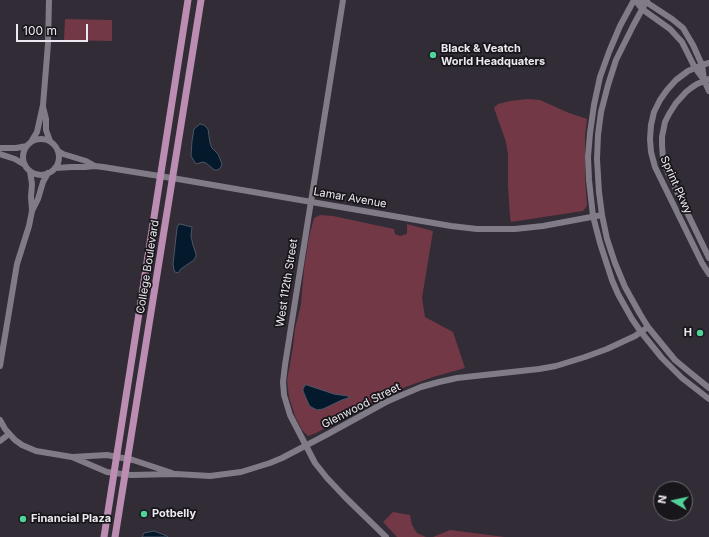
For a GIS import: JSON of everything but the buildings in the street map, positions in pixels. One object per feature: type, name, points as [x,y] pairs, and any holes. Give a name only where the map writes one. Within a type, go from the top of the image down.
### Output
[{"type":"main road","name":"College Boulevard","points":[[104,537],[188,0]]},
{"type":"main road","name":"College Boulevard","points":[[115,537],[201,0]]},
{"type":"street","points":[[25,165],[23,154],[37,132],[43,105],[48,44],[49,0]]},
{"type":"street","name":"West 112th Street","points":[[343,0],[283,382],[284,394],[290,415],[315,463],[344,496],[386,537]]},
{"type":"street","points":[[636,0],[647,1],[683,28],[702,65],[709,91]]},
{"type":"street","points":[[636,0],[642,9],[663,23],[677,36],[686,49],[695,68],[707,79]]},
{"type":"street","points":[[636,0],[620,26],[608,52],[600,77],[594,106],[588,157],[593,216],[612,280],[624,306],[656,352],[671,368],[696,390],[709,399]]},
{"type":"street","points":[[647,1],[627,37],[614,67],[601,112],[597,159],[602,215],[611,251],[631,300],[648,327],[676,360],[709,388]]},
{"type":"street","name":"Sprint Pkwy","points":[[709,63],[688,71],[676,80],[667,90],[654,112],[651,125],[650,146],[655,167],[702,263],[709,274]]},
{"type":"street","name":"Sprint Pkwy","points":[[707,79],[686,92],[672,108],[665,122],[662,145],[663,159],[668,173],[709,258]]},
{"type":"street","points":[[43,105],[46,119],[46,130],[50,142]]},
{"type":"street","points":[[0,148],[16,148],[29,144],[38,139],[42,139],[54,144],[58,151],[59,160],[55,168],[48,174],[43,182],[21,248],[15,271],[0,366]]},
{"type":"street","name":"Lamar Avenue","points":[[58,151],[86,161],[95,166]]},
{"type":"street","points":[[0,154],[15,159],[34,173],[40,175],[48,174]]},
{"type":"street","name":"Lamar Avenue","points":[[55,168],[95,166],[311,201],[451,226],[477,229],[515,229],[543,226],[602,215]]},
{"type":"street","points":[[30,171],[32,184],[32,212]]},
{"type":"street","name":"Glenwood Street","points":[[72,457],[107,472],[131,475],[176,474],[210,476],[241,472],[282,458],[386,402],[421,387],[457,378],[533,370],[556,366],[607,349],[621,343],[648,327]]},
{"type":"street","name":"Glenwood Street","points":[[0,420],[5,429],[18,443],[31,450],[72,457],[107,455],[133,460],[176,474]]},
{"type":"street","points":[[0,441],[9,434]]},
{"type":"shaded area","points":[[65,19],[112,20],[112,41],[64,40]]},
{"type":"shaded area","points":[[528,99],[540,100],[587,119],[585,136],[585,176],[587,206],[583,211],[511,222],[508,186],[508,154],[506,142],[494,108],[498,104]]},
{"type":"shaded area","points":[[320,215],[333,216],[394,229],[395,234],[400,236],[407,234],[407,224],[433,231],[422,298],[425,317],[453,332],[465,368],[433,377],[392,392],[308,436],[302,430],[295,416],[289,397],[287,381],[295,329],[301,304],[309,237],[314,218]]},
{"type":"shaded area","points":[[393,512],[410,515],[412,525],[417,533],[426,537],[397,537],[383,522]]},
{"type":"shaded area","points":[[450,530],[505,537],[433,537]]},
{"type":"water","points":[[200,124],[204,125],[208,129],[212,148],[218,154],[222,164],[218,170],[214,170],[203,162],[196,164],[191,156],[194,129]]},
{"type":"water","points":[[180,224],[192,227],[191,236],[196,256],[194,260],[181,269],[178,273],[175,272],[173,264],[177,228]]},
{"type":"water","points":[[305,385],[349,397],[323,409],[317,410],[309,405],[303,391]]},
{"type":"water","points":[[154,531],[168,537],[142,537],[144,533]]},
{"type":"place","name":"Black & Veatch World Headquaters","points":[[433,55]]},
{"type":"place","name":"H","points":[[700,333]]},
{"type":"place","name":"Potbelly","points":[[144,514]]},
{"type":"place","name":"Financial Plaza","points":[[23,519]]}]
